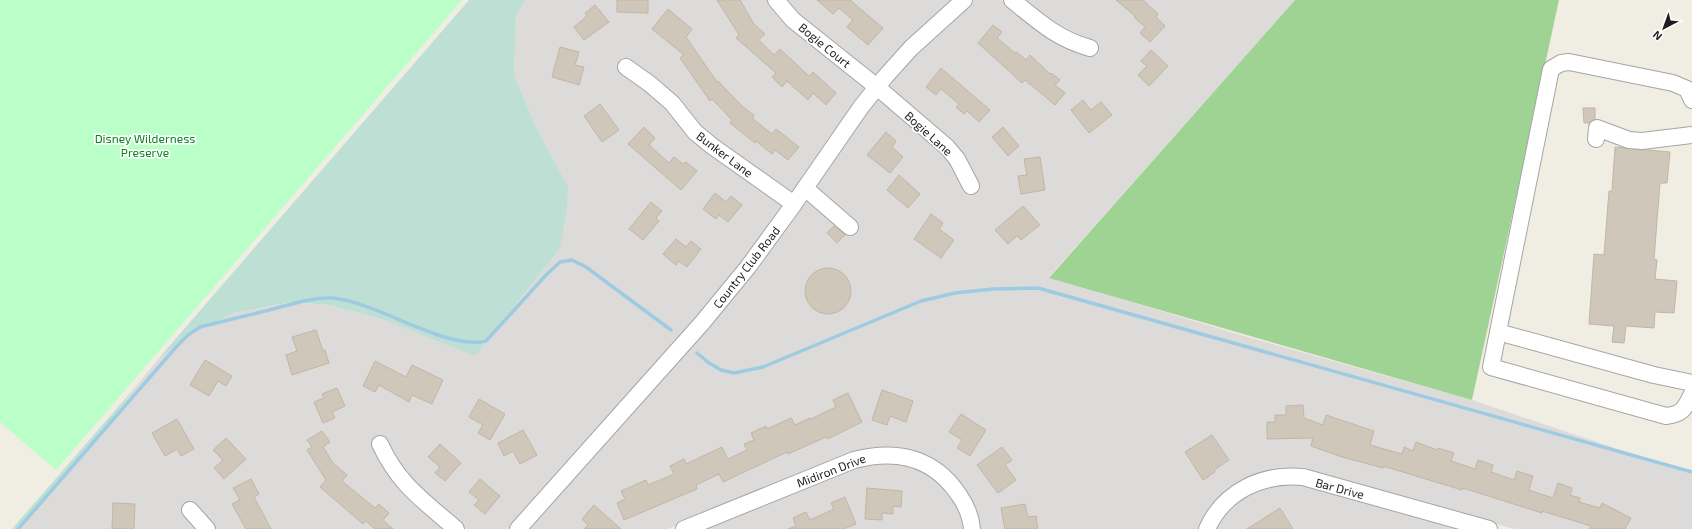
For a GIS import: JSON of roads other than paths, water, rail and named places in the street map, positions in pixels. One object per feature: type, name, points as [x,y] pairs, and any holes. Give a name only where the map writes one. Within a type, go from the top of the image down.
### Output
[{"type":"street","name":"Bogie Court","points":[[776,0],[793,20],[877,87]]},
{"type":"street","name":"Country Club Road","points":[[518,529],[698,329],[748,267],[877,87],[911,48],[964,0]]},
{"type":"street","points":[[1012,0],[1048,30],[1061,38],[1090,48]]},
{"type":"street","points":[[1692,100],[1687,89],[1673,83],[1569,62],[1561,63],[1552,69],[1491,367],[1666,416],[1676,415],[1685,408],[1692,394]]},
{"type":"street","name":"Bunker Lane","points":[[626,67],[672,103],[695,132],[712,146],[794,204]]},
{"type":"street","name":"Bogie Lane","points":[[877,87],[947,147],[957,159],[971,186]]},
{"type":"street","points":[[1596,139],[1597,128],[1629,140],[1642,141],[1692,135],[1692,122]]},
{"type":"street","points":[[805,188],[850,227]]},
{"type":"street","points":[[1498,332],[1654,375],[1692,383]]},
{"type":"street","points":[[380,444],[389,463],[407,486],[456,529]]},
{"type":"street","name":"Midiron Drive","points":[[684,529],[854,460],[879,454],[911,458],[934,468],[954,486],[963,501],[972,529]]},
{"type":"street","name":"Bar Drive","points":[[1207,529],[1224,504],[1240,490],[1260,481],[1292,476],[1489,529]]},
{"type":"street","points":[[190,510],[207,529]]},
{"type":"waterway","points":[[18,529],[177,346],[188,335],[200,327],[303,301],[333,298],[351,301],[432,333],[452,339],[470,342],[486,341],[546,275],[560,262],[572,260],[586,267],[671,330]]},
{"type":"waterway","points":[[697,353],[709,363],[721,370],[734,373],[763,367],[921,301],[955,293],[993,289],[1038,288],[1692,472]]},
{"type":"park label","name":"Disney Wilderness Preserve","points":[[145,145]]}]
